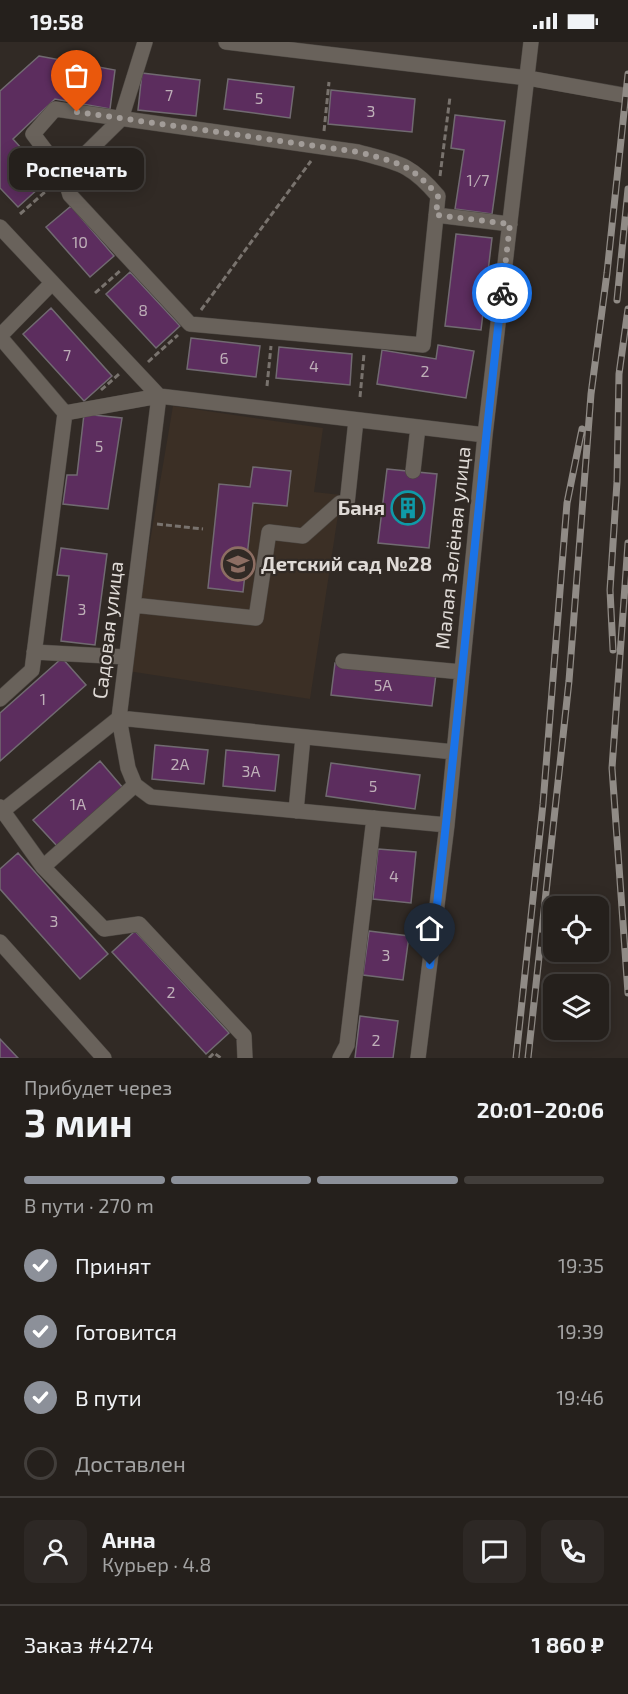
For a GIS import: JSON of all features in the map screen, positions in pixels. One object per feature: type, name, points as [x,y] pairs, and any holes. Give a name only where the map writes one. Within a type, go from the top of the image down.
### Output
[{"type":"street","points":[[64,175],[121,119],[146,42]]},
{"type":"street","points":[[226,42],[528,78],[628,96]]},
{"type":"street","name":"Малая Зелёная улица","points":[[418,1058],[447,825],[485,435],[531,42]]},
{"type":"street","points":[[56,109],[121,119],[358,152],[403,164],[424,180],[438,196],[423,345],[190,324],[70,195],[64,175],[33,134],[56,109]]},
{"type":"street","points":[[436,215],[510,224]]},
{"type":"street","points":[[0,226],[159,396]]},
{"type":"street","points":[[52,283],[0,337],[72,412]]},
{"type":"street","points":[[72,412],[159,396],[485,435]]},
{"type":"street","name":"Садовая улица","points":[[1,810],[118,718],[159,396]]},
{"type":"street","points":[[0,699],[32,670],[72,412]]},
{"type":"street","points":[[133,605],[256,618],[269,532],[303,536],[340,503],[347,504],[356,420]]},
{"type":"street","points":[[413,471],[418,427]]},
{"type":"street","points":[[34,652],[126,657]]},
{"type":"street","points":[[343,661],[462,672]]},
{"type":"street","points":[[447,825],[151,797],[135,785],[128,768],[118,718],[454,752]]},
{"type":"street","points":[[296,811],[303,737]]},
{"type":"street","points":[[43,867],[135,785]]},
{"type":"street","points":[[1,810],[43,867],[104,928],[139,924],[243,1036],[245,1058]]},
{"type":"street","points":[[340,1058],[347,1045],[374,818]]},
{"type":"street","points":[[0,942],[104,1058]]},
{"type":"path","points":[[72,412],[133,369],[190,324],[322,147],[329,82]]},
{"type":"path","points":[[438,196],[450,97]]},
{"type":"path","points":[[20,214],[64,175]]},
{"type":"path","points":[[95,293],[131,261]]},
{"type":"path","points":[[267,386],[272,332]]},
{"type":"path","points":[[360,397],[365,340]]},
{"type":"path","points":[[143,521],[203,529]]},
{"type":"path","points":[[209,1058],[214,1053],[220,1058]]},
{"type":"shaded area","name":"Детский сад №28","points":[[173,406],[323,428],[314,492],[341,495],[310,699],[128,671]]},
{"type":"building","points":[[39,56],[115,70],[110,109],[55,99],[13,139],[49,179],[18,207],[0,188],[0,91]]},
{"type":"building","points":[[142,73],[200,80],[196,116],[138,110]]},
{"type":"building","points":[[228,79],[294,87],[290,118],[224,109]]},
{"type":"building","points":[[331,90],[415,99],[412,132],[328,124]]},
{"type":"building","points":[[455,115],[505,121],[492,214],[455,209],[464,150],[451,148]]},
{"type":"building","points":[[71,206],[114,256],[90,277],[46,227]]},
{"type":"building","points":[[456,234],[492,238],[481,330],[445,326]]},
{"type":"building","points":[[130,272],[180,326],[156,348],[106,294]]},
{"type":"building","points":[[51,308],[112,376],[84,401],[23,334]]},
{"type":"building","points":[[191,338],[260,346],[256,377],[187,369]]},
{"type":"building","points":[[438,345],[474,351],[466,398],[377,384],[382,350],[436,359]]},
{"type":"building","points":[[279,347],[352,354],[350,385],[276,378]]},
{"type":"building","points":[[84,414],[122,418],[108,509],[63,504],[67,475],[77,475]]},
{"type":"building","points":[[253,467],[291,471],[287,506],[253,503],[243,592],[208,588],[219,484],[250,487]]},
{"type":"building","name":"Баня","points":[[387,469],[437,474],[429,548],[378,543]]},
{"type":"building","points":[[61,548],[107,554],[95,645],[61,641],[69,576],[57,575]]},
{"type":"building","points":[[62,658],[86,685],[0,761],[0,713]]},
{"type":"building","points":[[335,663],[436,674],[432,706],[331,695]]},
{"type":"building","points":[[155,745],[208,750],[204,784],[152,779]]},
{"type":"building","points":[[226,750],[279,755],[275,791],[223,786]]},
{"type":"building","points":[[100,761],[123,788],[57,846],[33,820]]},
{"type":"building","points":[[331,763],[420,775],[415,809],[326,796]]},
{"type":"building","points":[[378,849],[416,852],[411,903],[373,899]]},
{"type":"building","points":[[18,853],[108,954],[80,979],[0,889],[0,869]]},
{"type":"building","points":[[135,931],[229,1033],[206,1054],[112,952]]},
{"type":"building","points":[[369,931],[409,936],[403,980],[363,975]]},
{"type":"building","points":[[360,1016],[398,1021],[393,1058],[355,1058]]},
{"type":"building","points":[[0,1039],[18,1058],[0,1058]]},
{"type":"railway","points":[[528,1058],[569,681],[591,394],[607,273],[628,74]]},
{"type":"railway","points":[[617,300],[628,189]]},
{"type":"railway","points":[[613,650],[610,590],[617,482],[619,374],[628,309]]},
{"type":"railway","points":[[516,1058],[543,804],[567,503],[582,429]]},
{"type":"railway","points":[[628,543],[612,768],[628,993]]},
{"type":"way so far","points":[[77,112],[358,152],[403,164],[424,180],[438,196],[436,215],[510,224],[502,293]]},
{"type":"place","name":"Роспечать","points":[[77,112]]},
{"type":"place","name":"Баня","points":[[408,508]]},
{"type":"place","name":"Детский сад №28","points":[[238,564]]},
{"type":"route","points":[[430,965],[447,825],[485,435],[502,293]]}]
